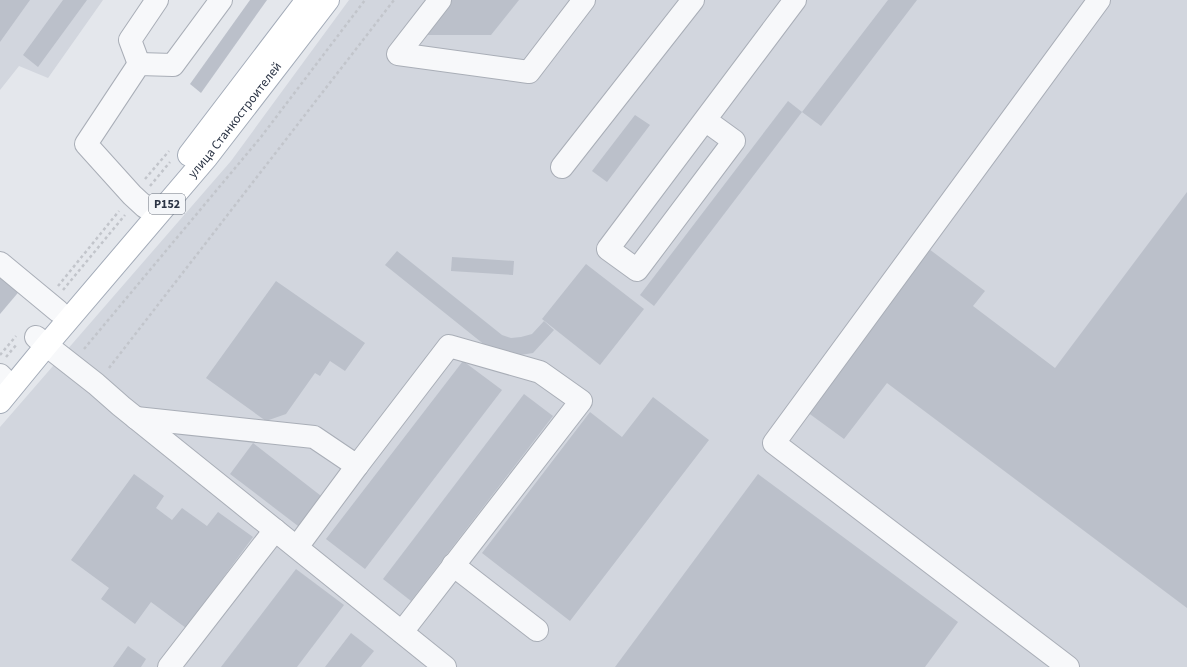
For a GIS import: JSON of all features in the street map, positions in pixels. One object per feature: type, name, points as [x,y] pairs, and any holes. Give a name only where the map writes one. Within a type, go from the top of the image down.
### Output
[{"type":"main road","name":"улица Станкостроителей","points":[[0,402],[41,342],[58,311],[195,148],[307,0]]},
{"type":"main road","name":"улица Станкостроителей","points":[[1,378],[41,342],[207,157],[328,0]]},
{"type":"lane","points":[[139,64],[130,40],[157,0]]},
{"type":"lane","points":[[139,64],[173,65],[220,0]]},
{"type":"lane","points":[[440,0],[398,54],[529,72],[584,0]]},
{"type":"lane","points":[[562,167],[693,0]]},
{"type":"lane","points":[[705,120],[734,141],[637,270],[608,249],[795,0]]},
{"type":"lane","points":[[1068,667],[774,443],[1100,0]]},
{"type":"lane","points":[[139,64],[86,144],[132,195],[145,207]]},
{"type":"lane","points":[[0,263],[58,311]]},
{"type":"lane","points":[[41,342],[96,384],[136,418],[445,667]]},
{"type":"lane","points":[[297,547],[449,346],[540,372],[581,401],[402,632]]},
{"type":"lane","points":[[136,418],[314,437],[357,466]]},
{"type":"lane","points":[[168,667],[275,530]]},
{"type":"lane","points":[[453,565],[537,630]]},
{"type":"path","points":[[71,365],[262,137],[365,0]]},
{"type":"path","points":[[96,384],[394,0]]},
{"type":"shaded area","points":[[0,0],[103,0],[48,78],[19,66],[0,90]]},
{"type":"shaded area","points":[[349,0],[1187,0],[1187,667],[0,667],[0,427],[231,161]]},
{"type":"building","points":[[0,0],[30,0],[0,42]]},
{"type":"building","points":[[63,0],[87,0],[38,67],[23,55]]},
{"type":"building","points":[[250,0],[267,0],[201,93],[190,84]]},
{"type":"building","points":[[432,0],[519,0],[491,35],[403,35]]},
{"type":"building","points":[[888,0],[917,0],[821,126],[802,112]]},
{"type":"building","points":[[788,101],[802,112],[654,306],[640,295]]},
{"type":"building","points":[[635,115],[650,125],[607,182],[592,171]]},
{"type":"building","points":[[1187,192],[1187,608],[887,383],[844,439],[807,412],[929,249],[985,291],[973,306],[1055,368]]},
{"type":"building","points":[[397,251],[502,335],[511,338],[532,334],[544,321],[554,330],[533,353],[514,356],[496,354],[385,265]]},
{"type":"building","points":[[452,257],[514,261],[513,275],[451,271]]},
{"type":"building","points":[[586,264],[644,309],[600,365],[542,319]]},
{"type":"building","points":[[0,271],[22,288],[0,314]]},
{"type":"building","points":[[276,281],[365,343],[345,371],[330,361],[320,376],[315,373],[286,414],[266,421],[206,378]]},
{"type":"building","points":[[463,361],[502,390],[365,569],[326,539]]},
{"type":"building","points":[[524,394],[553,416],[411,601],[383,579]]},
{"type":"building","points":[[653,397],[709,440],[570,621],[482,553],[590,412],[622,437]]},
{"type":"building","points":[[253,443],[325,499],[302,529],[230,474]]},
{"type":"building","points":[[134,474],[164,496],[156,508],[172,520],[182,508],[207,526],[218,512],[253,537],[186,628],[151,602],[135,624],[101,599],[109,588],[71,560]]},
{"type":"building","points":[[758,474],[958,622],[925,667],[615,667]]},
{"type":"building","points":[[296,569],[344,605],[297,667],[221,667]]},
{"type":"building","points":[[351,633],[374,651],[361,667],[325,667]]},
{"type":"building","points":[[128,646],[146,659],[141,667],[113,667]]}]
